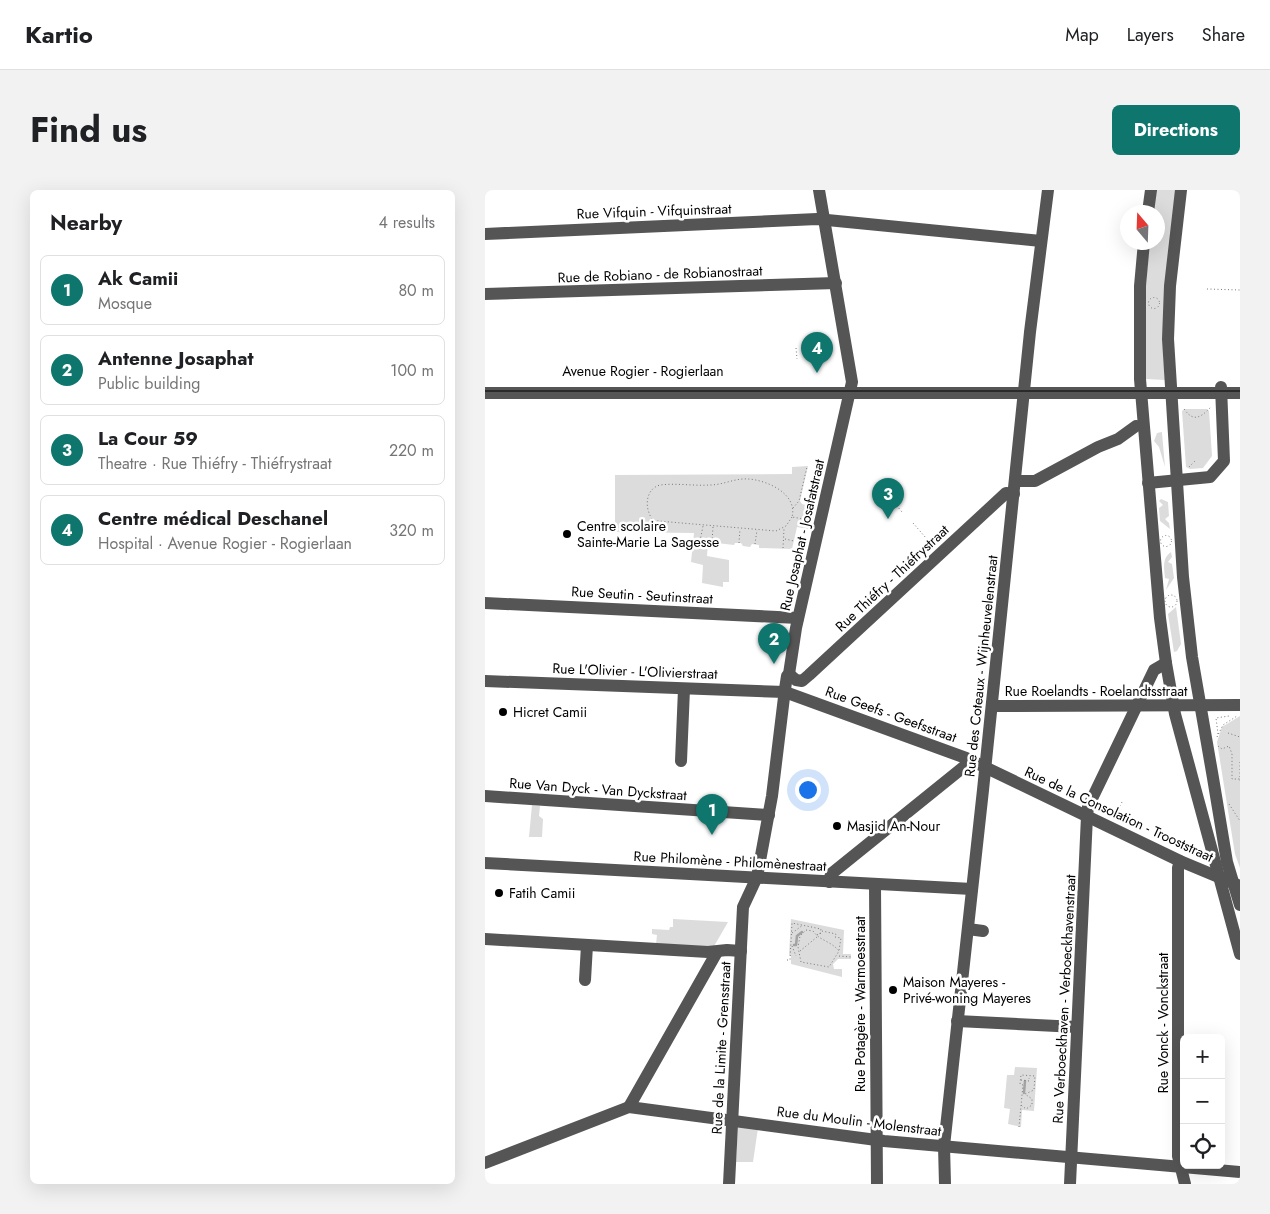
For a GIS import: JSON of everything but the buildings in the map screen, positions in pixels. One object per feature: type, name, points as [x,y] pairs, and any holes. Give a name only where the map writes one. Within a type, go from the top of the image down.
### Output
[{"type":"street","name":"Rue Josaphat - Josafatstraat","points":[[743,914],[743,907],[757,877],[769,815],[787,676],[789,674],[798,618],[850,393],[852,377],[819,190]]},
{"type":"street","points":[[1149,205],[1151,190]]},
{"type":"street","points":[[1181,190],[1169,286],[1170,393],[1187,616],[1227,862],[1237,885],[1240,905]]},
{"type":"street","name":"Rue des Coteaux - Wijnheuvelenstraat","points":[[945,1184],[944,1146],[1041,240],[1043,198]]},
{"type":"street","name":"Rue Vifquin - Vifquinstraat","points":[[485,234],[824,220],[1041,240]]},
{"type":"street","points":[[1144,250],[1140,286],[1141,393],[1139,425],[1148,483],[1166,663],[1173,705],[1240,954]]},
{"type":"street","name":"Rue de Robiano - de Robianostraat","points":[[485,294],[836,283]]},
{"type":"street","name":"Avenue Rogier - Rogierlaan","points":[[485,386],[785,387],[799,392]]},
{"type":"street","name":"Avenue Rogier - Rogierlaan","points":[[485,394],[775,398],[799,392],[1068,393],[1079,386],[1141,393],[1240,398]]},
{"type":"street","name":"Avenue Rogier - Rogierlaan","points":[[1218,396],[1240,387]]},
{"type":"street","name":"Avenue Rogier - Rogierlaan","points":[[1218,396],[1240,393]]},
{"type":"street","points":[[1148,483],[1210,477],[1224,461],[1218,396]]},
{"type":"street","name":"Rue Thiéfry - Thiéfrystraat","points":[[789,674],[796,680],[802,680],[809,675],[1006,493],[1015,487],[1035,481],[1098,446],[1115,430],[1124,425],[1139,425]]},
{"type":"street","name":"Rue Seutin - Seutinstraat","points":[[485,603],[798,618]]},
{"type":"street","name":"Rue Verboeckhaven - Verboeckhavenstraat","points":[[1070,1184],[1087,816],[1089,807],[1154,670],[1166,663]]},
{"type":"street","name":"Rue L'Olivier - L'Olivierstraat","points":[[485,680],[785,692]]},
{"type":"street","points":[[681,761],[684,689]]},
{"type":"street","name":"Rue Geefs - Geefsstraat","points":[[785,692],[985,767]]},
{"type":"street","name":"Rue Roelandts - Roelandtsstraat","points":[[992,706],[1173,705],[1239,710]]},
{"type":"street","points":[[829,882],[831,874],[971,761]]},
{"type":"street","name":"Rue de la Consolation - Trooststraat","points":[[985,767],[1180,860],[1237,885]]},
{"type":"street","name":"Rue Van Dyck - Van Dyckstraat","points":[[485,796],[769,815]]},
{"type":"street","name":"Rue Vonck - Vonckstraat","points":[[1180,860],[1178,868],[1177,948],[1179,1167],[1185,1184]]},
{"type":"street","name":"Rue Philomène - Philomènestraat","points":[[485,863],[972,889]]},
{"type":"street","name":"Rue Potagère - Warmoesstraat","points":[[875,885],[875,1140],[877,1184]]},
{"type":"street","name":"Rue de la Limite - Grensstraat","points":[[729,1184],[743,914]]},
{"type":"street","points":[[968,927],[983,928]]},
{"type":"street","points":[[485,939],[717,952],[727,950],[741,951]]},
{"type":"street","points":[[585,980],[587,945]]},
{"type":"street","points":[[629,1107],[717,952]]},
{"type":"street","points":[[957,1021],[1077,1027]]},
{"type":"street","name":"Rue du Moulin - Molenstraat","points":[[485,1163],[629,1107],[875,1140],[1240,1172]]},
{"type":"path","points":[[1207,289],[1240,290]]},
{"type":"path","points":[[1153,297],[1158,299],[1159,306],[1155,309],[1150,307],[1149,300],[1153,297]]},
{"type":"path","points":[[796,348],[797,359]]},
{"type":"path","points":[[1182,407],[1189,417],[1203,416],[1218,396]]},
{"type":"path","points":[[1187,470],[1195,461]]},
{"type":"path","points":[[793,509],[799,501],[807,467]]},
{"type":"path","points":[[748,479],[761,482],[785,493],[790,498],[793,509],[792,517],[784,528],[776,531],[713,527],[653,520],[648,511],[650,490],[665,484],[708,485],[748,479]]},
{"type":"path","points":[[894,503],[885,512],[879,506],[883,500],[894,503],[903,512]]},
{"type":"path","points":[[792,517],[810,520]]},
{"type":"path","points":[[913,523],[926,538]]},
{"type":"path","points":[[700,541],[703,525]]},
{"type":"path","points":[[712,542],[713,527]]},
{"type":"path","points":[[783,548],[784,528]]},
{"type":"path","points":[[739,543],[740,529]]},
{"type":"path","points":[[755,544],[757,530]]},
{"type":"path","points":[[1166,535],[1172,540],[1167,546],[1161,542],[1161,538],[1166,535]]},
{"type":"path","points":[[784,539],[794,541]]},
{"type":"path","points":[[1172,595],[1177,598],[1177,602],[1170,607],[1166,599],[1172,595]]},
{"type":"path","points":[[1239,710],[1240,715]]},
{"type":"path","points":[[1215,739],[1223,725],[1239,710]]},
{"type":"path","points":[[1218,734],[1216,718],[1239,710]]},
{"type":"path","points":[[1228,733],[1240,737]]},
{"type":"path","points":[[1218,746],[1222,749],[1229,746],[1232,754],[1232,779],[1240,780],[1240,762]]},
{"type":"path","points":[[1120,806],[1123,800]]},
{"type":"path","points":[[1227,804],[1230,804],[1240,821]]},
{"type":"path","points":[[787,960],[790,960],[793,923],[821,929],[820,934]]},
{"type":"path","points":[[792,933],[803,925]]},
{"type":"path","points":[[799,952],[817,936],[820,934],[822,931],[836,934],[835,937],[841,938],[839,951],[838,956],[826,968],[820,964],[803,962],[799,952],[800,936],[806,930],[813,931],[817,936],[832,943],[839,951]]},
{"type":"path","points":[[791,945],[796,956]]},
{"type":"path","points":[[838,956],[851,957]]},
{"type":"path","points":[[1019,1127],[1021,1105],[1023,1085],[1020,1084],[1020,1075],[1035,1076],[1034,1090],[1025,1094],[1032,1100],[1032,1105],[1027,1109],[1021,1105]]},
{"type":"path","points":[[1020,1080],[1025,1079],[1029,1081],[1030,1076]]},
{"type":"shaded area","points":[[1154,190],[1176,190],[1163,350],[1165,380],[1146,379],[1146,286],[1149,250],[1165,250],[1165,205],[1153,205]]},
{"type":"shaded area","points":[[1185,409],[1207,409],[1209,411],[1212,456],[1203,468],[1190,469],[1186,467],[1182,411]]},
{"type":"shaded area","points":[[1162,432],[1165,467],[1159,447],[1154,441],[1157,433]]},
{"type":"shaded area","points":[[808,466],[800,501],[802,504],[813,507],[808,529],[797,527],[792,549],[759,548],[759,545],[752,544],[750,547],[743,546],[741,543],[735,543],[734,545],[708,542],[707,556],[729,560],[729,582],[723,582],[723,587],[702,583],[703,565],[691,562],[694,533],[615,532],[615,475],[792,474],[792,467]]},
{"type":"shaded area","points":[[1161,499],[1168,502],[1169,516],[1165,519],[1169,523],[1170,529],[1160,521],[1159,508],[1163,505],[1159,501]]},
{"type":"shaded area","points":[[1171,552],[1172,557],[1168,562],[1172,564],[1174,578],[1166,590],[1169,579],[1165,578],[1164,563],[1166,557]]},
{"type":"shaded area","points":[[1176,607],[1181,644],[1177,651],[1174,652],[1168,614]]},
{"type":"shaded area","points":[[1240,716],[1240,868],[1235,854],[1217,742],[1222,727]]},
{"type":"shaded area","points":[[532,805],[540,806],[539,816],[543,819],[542,837],[529,837]]},
{"type":"shaded area","points":[[673,919],[728,922],[713,948],[656,944],[657,935],[652,934],[652,929],[669,930],[670,927],[673,927]]},
{"type":"shaded area","points":[[791,919],[844,930],[843,954],[851,954],[851,959],[838,959],[833,964],[834,969],[842,969],[842,977],[791,964],[791,956],[789,955]]},
{"type":"shaded area","points":[[1015,1067],[1037,1068],[1034,1111],[1022,1110],[1021,1127],[1008,1124],[1010,1109],[1004,1108],[1007,1075],[1014,1075]]},
{"type":"shaded area","points":[[738,1125],[758,1128],[753,1162],[736,1162]]},
{"type":"waterway","points":[[794,945],[796,945],[797,936],[802,932]]},
{"type":"waterway","points":[[1024,1093],[1025,1081]]},
{"type":"tram line","points":[[485,391],[1240,391]]},
{"type":"place","name":"Centre médical Deschanel","points":[[817,373]]},
{"type":"place","name":"La Cour 59","points":[[888,519]]},
{"type":"place","name":"Centre scolaire Sainte-Marie La Sagesse","points":[[567,534]]},
{"type":"place","name":"Antenne Josaphat","points":[[774,664]]},
{"type":"place","name":"Hicret Camii","points":[[503,712]]},
{"type":"place","name":"Masjid An-Nour","points":[[837,826]]},
{"type":"place","name":"Ak Camii","points":[[712,835]]},
{"type":"place","name":"Fatih Camii","points":[[499,893]]},
{"type":"place","name":"Maison Mayeres - Privé-woning Mayeres","points":[[893,990]]}]
